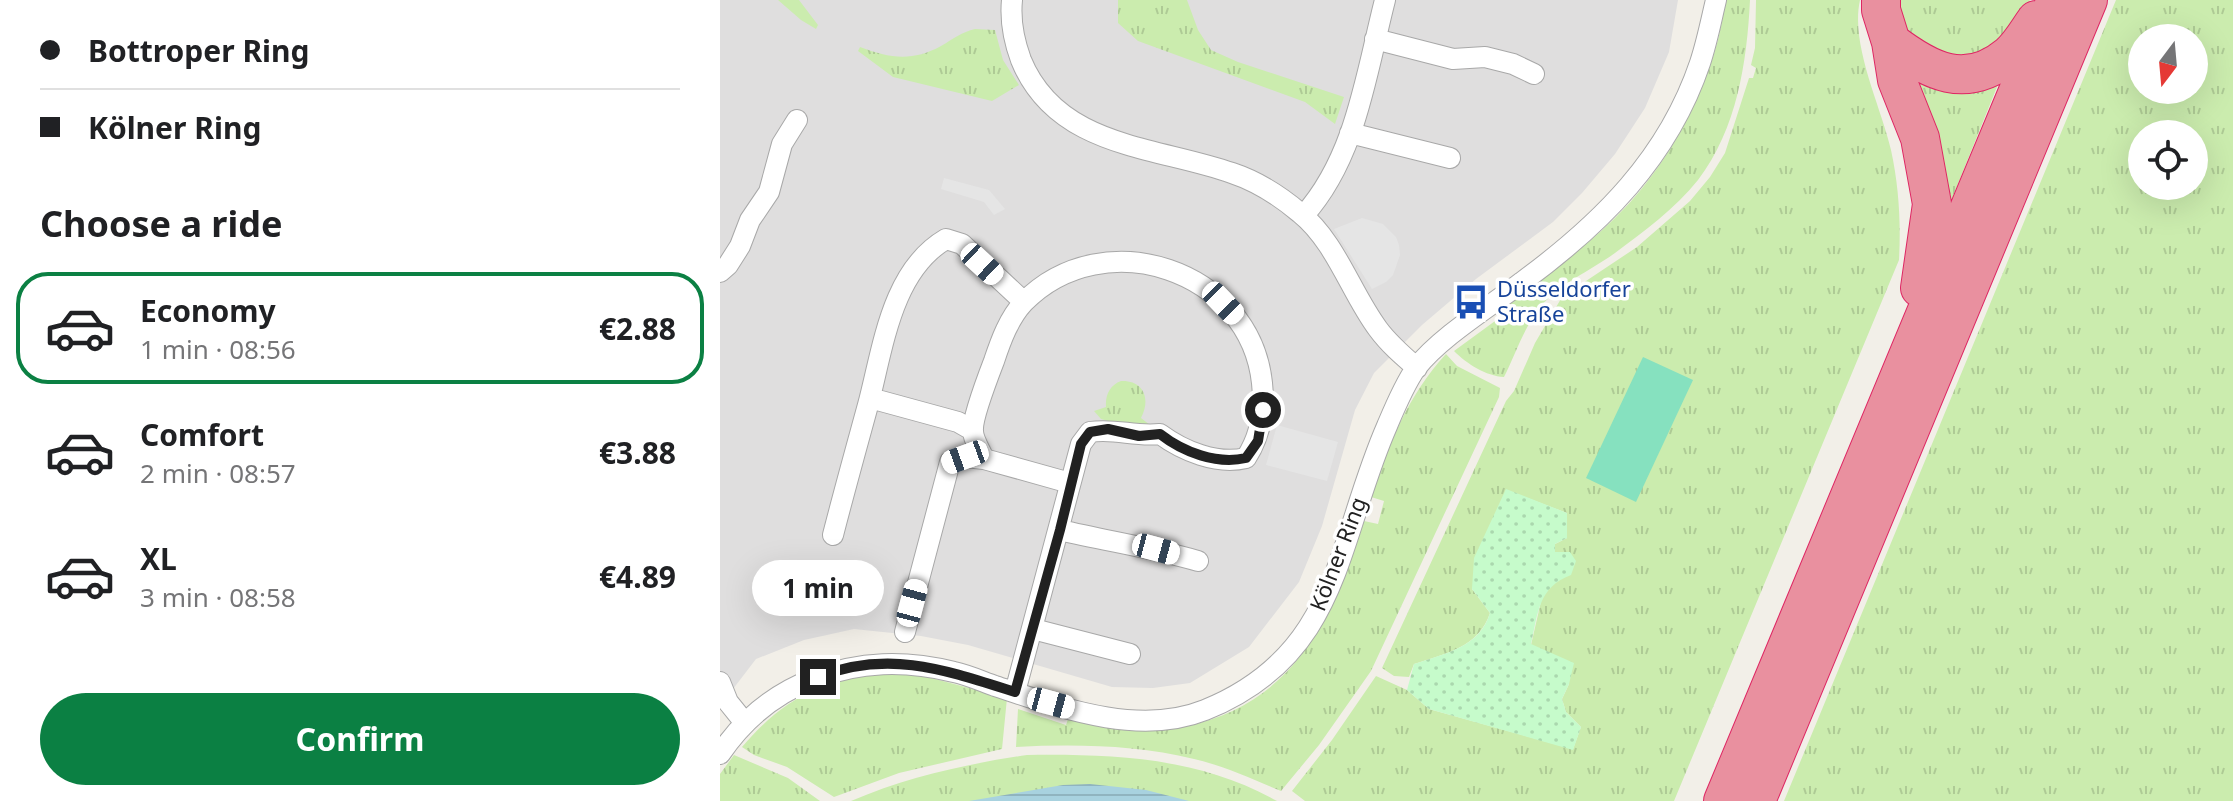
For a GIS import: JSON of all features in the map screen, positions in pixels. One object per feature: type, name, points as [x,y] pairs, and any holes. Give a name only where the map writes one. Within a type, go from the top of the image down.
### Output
[{"type":"highway","points":[[1881,0],[1897,80],[1920,138],[1932,204],[1905,361]]},
{"type":"highway","points":[[1891,42],[1918,63],[1954,76],[1985,71],[2011,53],[2053,0]]},
{"type":"highway","points":[[1723,801],[2053,0]]},
{"type":"highway","points":[[1756,801],[2088,0]]},
{"type":"street","points":[[1012,0],[1016,45],[1028,75],[1043,97],[1065,118],[1100,136],[1234,173],[1284,200],[1304,215],[1322,237],[1377,328],[1417,368]]},
{"type":"street","points":[[1304,215],[1327,188],[1350,133],[1385,0]]},
{"type":"street","name":"Kölner Ring","points":[[720,754],[745,723],[763,707],[797,686],[838,669],[874,663],[898,663],[957,672],[1109,718],[1157,719],[1199,712],[1240,695],[1273,671],[1307,632],[1328,592],[1376,450],[1417,368],[1442,343],[1570,247],[1607,213],[1643,171],[1673,121],[1700,64],[1716,0]]},
{"type":"street","points":[[1375,39],[1453,59],[1485,57],[1513,64],[1534,74]]},
{"type":"street","points":[[720,272],[740,246],[750,220],[769,192],[782,144],[797,120]]},
{"type":"street","points":[[1350,133],[1450,158]]},
{"type":"street","points":[[833,535],[888,325],[898,298],[929,249],[946,239],[962,244],[1024,302]]},
{"type":"street","points":[[972,430],[1003,334],[1024,302],[1070,271],[1114,261],[1162,267],[1192,280],[1223,303],[1247,331],[1261,373],[1263,410],[1258,441],[1246,458],[1230,462],[1177,447],[1160,434],[1139,436],[1108,429],[1090,432],[1081,444],[1015,692]]},
{"type":"street","points":[[870,398],[958,422],[972,430],[984,459]]},
{"type":"street","points":[[905,632],[950,462],[965,457],[984,459],[1070,483]]},
{"type":"street","points":[[1060,530],[1156,549],[1198,561]]},
{"type":"street","points":[[1033,629],[1130,654]]},
{"type":"street","points":[[720,682],[728,702],[745,723]]},
{"type":"shaded area","points":[[720,0],[1678,0],[1669,52],[1645,108],[1615,154],[1553,222],[1476,279],[1422,325],[1374,373],[1355,410],[1322,526],[1299,582],[1249,647],[1190,683],[1153,688],[1112,687],[968,645],[854,629],[804,640],[756,659],[720,706]]},
{"type":"shaded area","points":[[944,178],[989,190],[1005,209],[994,215],[984,202],[941,189]]},
{"type":"shaded area","points":[[1362,218],[1383,224],[1396,237],[1399,245],[1400,255],[1393,275],[1372,289],[1334,229]]},
{"type":"shaded area","points":[[1277,425],[1338,442],[1327,481],[1266,465]]},
{"type":"green space","points":[[778,0],[799,0],[818,25],[816,29],[801,20]]},
{"type":"green space","points":[[1118,0],[1187,0],[1198,30],[1211,50],[1344,97],[1335,124],[1305,102],[1138,41],[1118,23]]},
{"type":"green space","points":[[1725,0],[1750,0],[1743,71],[1722,139],[1698,180],[1648,228],[1567,284],[1541,306],[1504,377],[1484,372],[1465,360],[1454,351],[1506,313],[1504,306],[1601,231],[1654,174],[1688,118],[1701,89],[1712,59]]},
{"type":"green space","points":[[1756,0],[1860,0],[1858,18],[1863,56],[1891,150],[1896,178],[1899,260],[1674,801],[1305,801],[1292,791],[1376,676],[1407,690],[1429,709],[1573,749],[1581,727],[1566,712],[1562,699],[1569,684],[1531,645],[1542,597],[1555,581],[1555,544],[1567,538],[1567,513],[1506,490],[1472,589],[1490,613],[1485,625],[1460,648],[1414,664],[1409,677],[1394,676],[1382,668],[1506,401],[1562,297],[1637,247],[1690,201],[1725,153],[1749,78],[1753,78],[1756,68],[1751,65],[1755,48]]},
{"type":"green space","points":[[1892,0],[2030,0],[2002,46],[1947,63],[1902,33]]},
{"type":"green space","points":[[2116,0],[2233,0],[2233,801],[1784,801]]},
{"type":"green space","points":[[975,29],[995,30],[1003,60],[1019,85],[992,101],[893,77],[858,51],[860,47],[891,56],[910,56],[930,51]]},
{"type":"green space","points":[[1919,76],[1999,82],[1949,206],[1913,84]]},
{"type":"green space","points":[[1446,354],[1457,366],[1500,388],[1499,397],[1371,671],[1319,745],[1281,791],[1216,765],[1172,754],[1106,747],[1016,747],[1018,709],[1066,725],[1068,719],[1185,726],[1223,715],[1254,699],[1281,677],[1304,651],[1323,622],[1339,590],[1364,521],[1378,524],[1384,501],[1371,497],[1385,458],[1410,403]]},
{"type":"green space","points":[[1643,357],[1693,380],[1636,502],[1586,478]]},
{"type":"green space","points":[[1121,381],[1140,387],[1145,398],[1141,418],[1150,425],[1136,429],[1101,419],[1094,411],[1106,407],[1109,391]]},
{"type":"green space","points":[[1506,489],[1567,513],[1567,538],[1555,544],[1555,552],[1570,552],[1576,561],[1571,575],[1552,587],[1541,603],[1531,644],[1574,663],[1562,699],[1566,712],[1581,727],[1573,750],[1429,709],[1407,690],[1414,664],[1460,648],[1485,625],[1490,613],[1472,589],[1474,558]]},
{"type":"green space","points":[[883,673],[920,675],[1007,698],[1002,749],[899,773],[834,797],[787,767],[754,755],[742,747],[773,716],[805,695],[841,681]]},
{"type":"green space","points":[[734,755],[788,778],[820,801],[720,801],[720,774]]},
{"type":"green space","points":[[1027,755],[1155,761],[1217,775],[1277,801],[851,801],[937,772]]},
{"type":"water","points":[[1090,784],[1146,790],[1189,801],[969,801],[1063,785]]},
{"type":"place","name":"Düsseldorfer Straße","points":[[1471,302]]},
{"type":"route","points":[[818,677],[838,669],[898,663],[957,672],[1015,692],[1081,444],[1090,432],[1108,429],[1139,436],[1160,434],[1177,447],[1230,462],[1246,458],[1258,441],[1263,410]]}]
